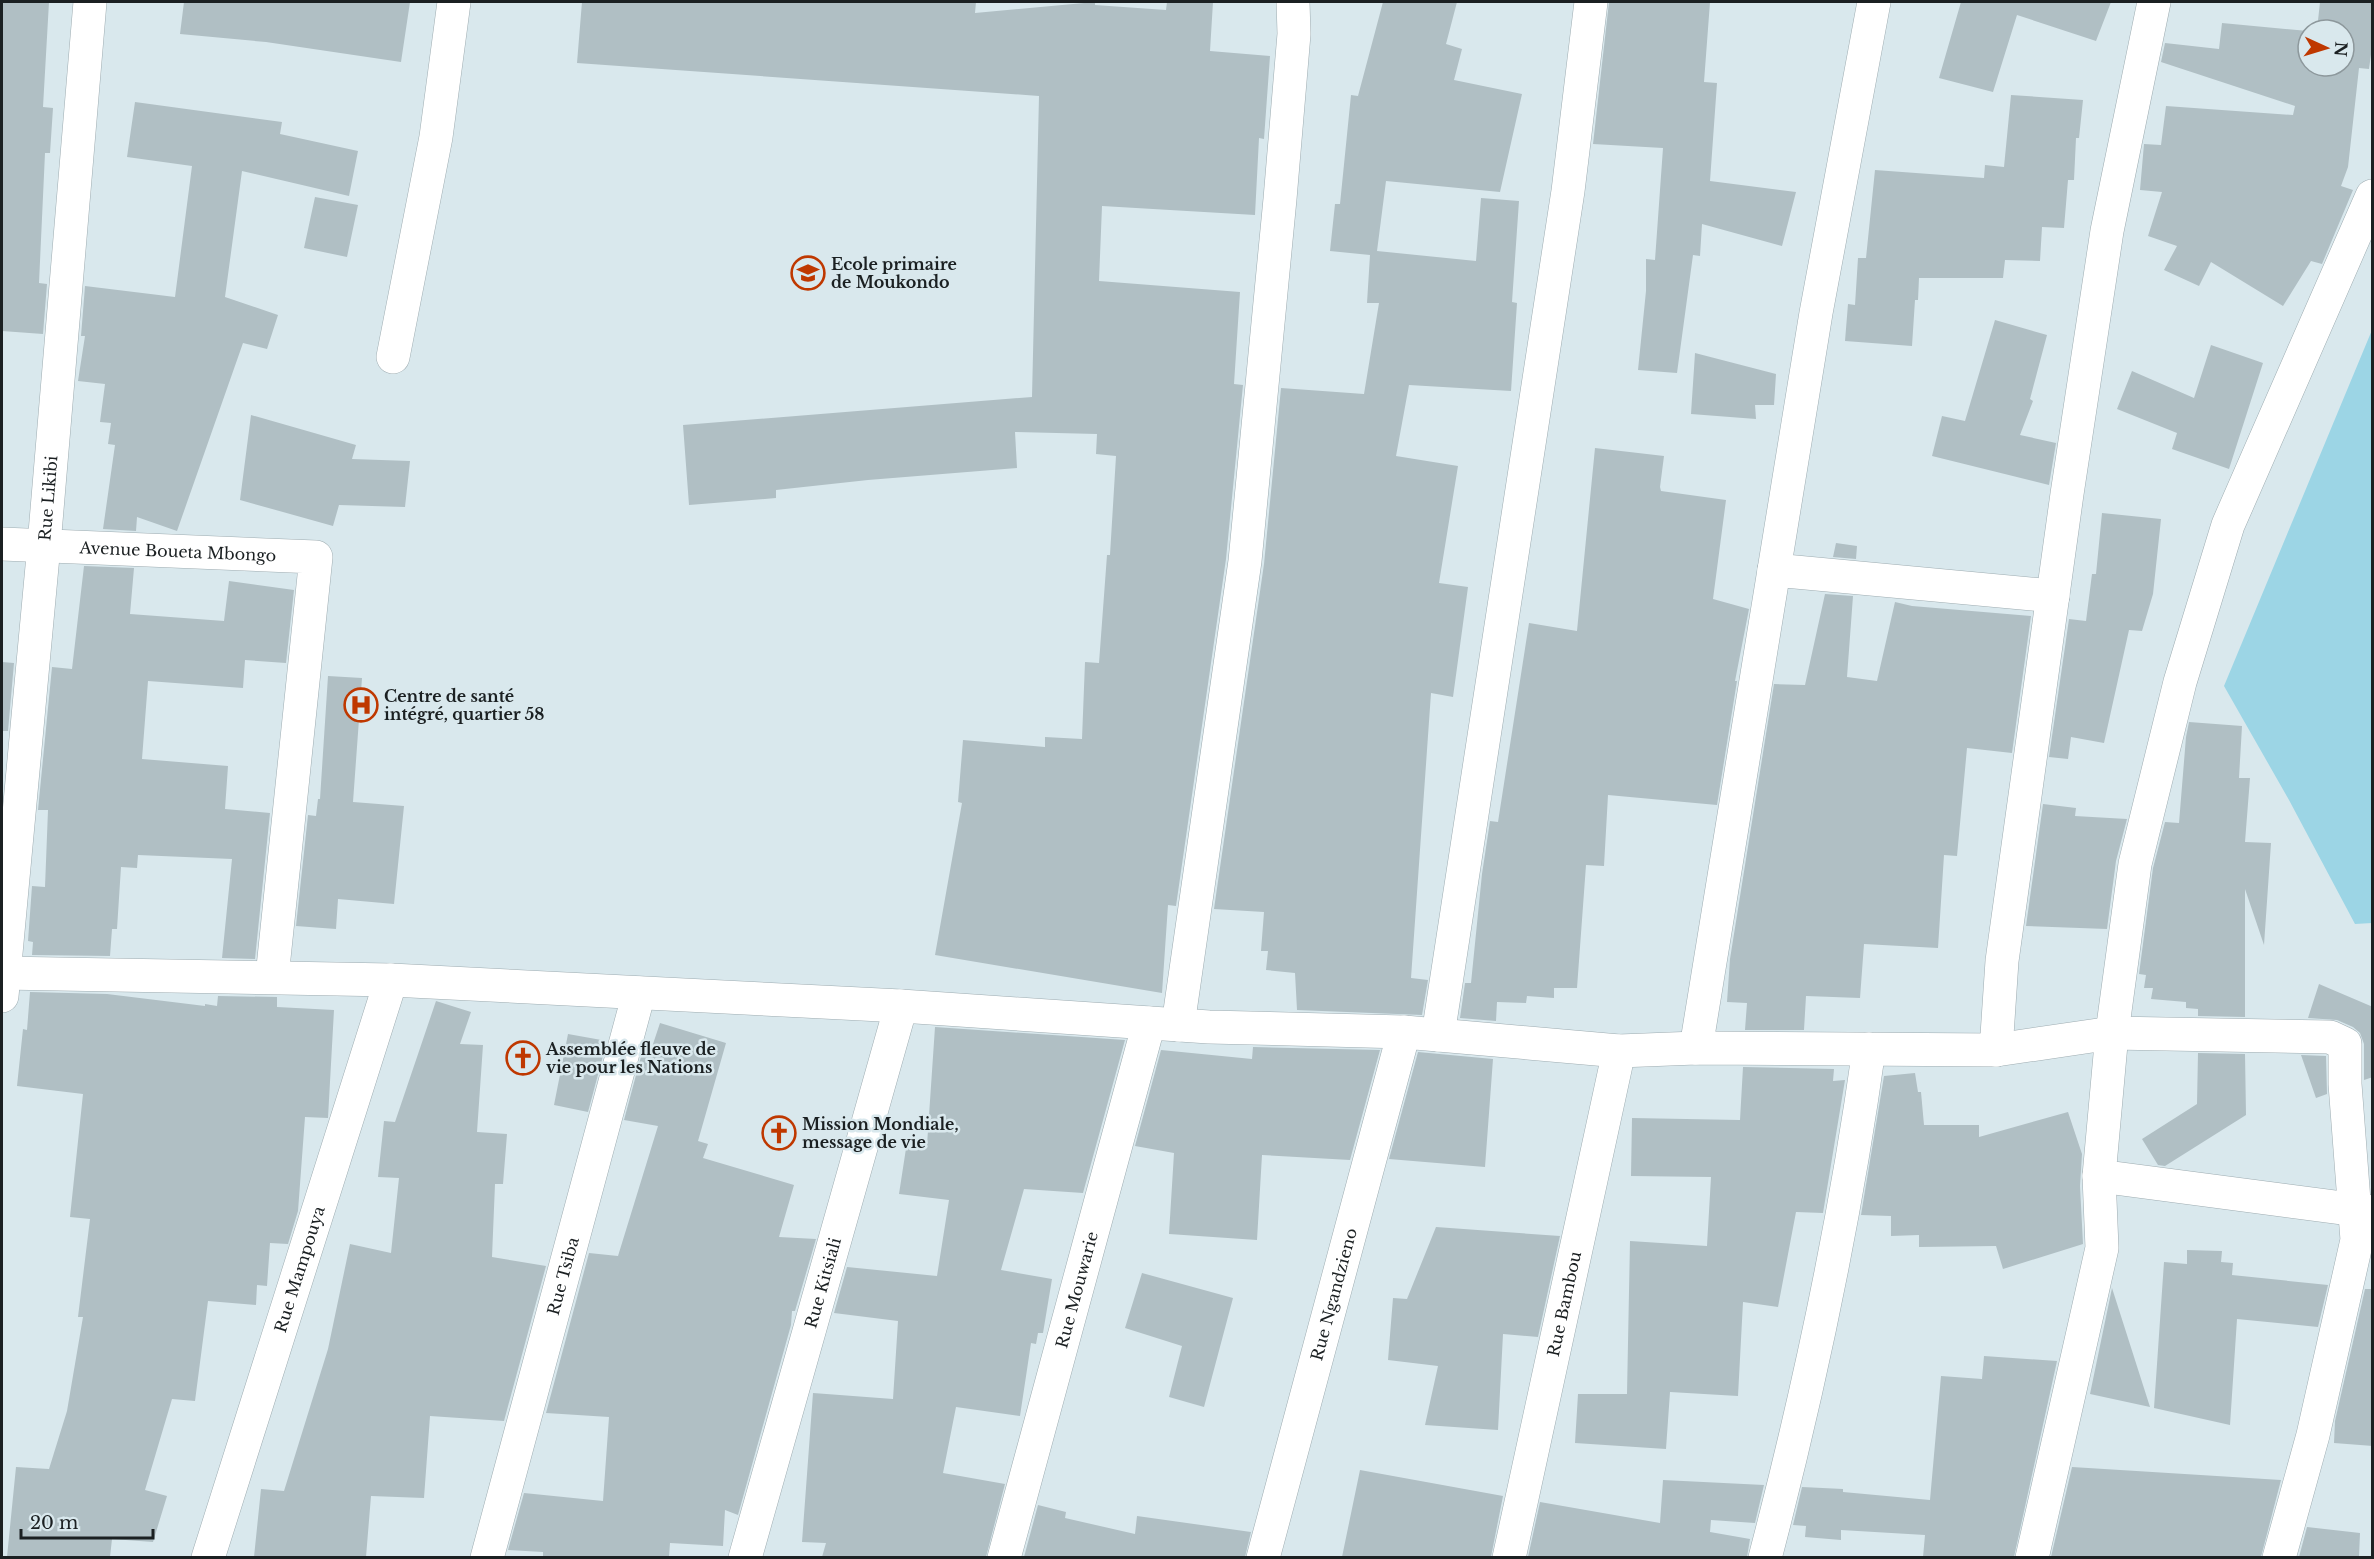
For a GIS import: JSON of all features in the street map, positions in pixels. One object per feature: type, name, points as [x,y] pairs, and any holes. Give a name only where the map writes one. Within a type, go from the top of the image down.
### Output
[{"type":"street","name":"Rue Likibi","points":[[3,981],[44,545],[90,2]]},
{"type":"street","points":[[393,357],[436,137],[454,2]]},
{"type":"street","name":"Rue Mouwarie","points":[[1004,1557],[1164,1024],[1245,561],[1281,188],[1294,34],[1293,2]]},
{"type":"street","points":[[1438,1035],[1568,191],[1591,2]]},
{"type":"street","points":[[1696,1048],[1816,313],[1874,2]]},
{"type":"street","points":[[1996,1050],[2002,961],[2053,596],[2108,231],[2154,2]]},
{"type":"street","points":[[2032,1557],[2102,1248],[2099,1176],[2112,1033],[2135,864],[2180,682],[2228,525],[2373,196]]},
{"type":"street","name":"Avenue Boueta Mbongo","points":[[2,544],[316,557],[272,977]]},
{"type":"street","points":[[1774,570],[2053,596]]},
{"type":"street","points":[[3,981],[272,977],[392,980],[901,1006],[1164,1024],[1404,1032],[1619,1051],[1696,1048],[1996,1050],[2112,1033],[2330,1037],[2345,1044],[2345,1084],[2364,1210],[2313,1435],[2279,1557]]},
{"type":"street","name":"Rue Mampouya","points":[[208,1557],[392,980]]},
{"type":"street","name":"Rue Tsiba","points":[[487,1557],[639,993]]},
{"type":"street","name":"Rue Kitsiali","points":[[745,1557],[901,1006]]},
{"type":"street","name":"Rue Ngandzieno","points":[[1263,1557],[1404,1032]]},
{"type":"street","points":[[1765,1557],[1798,1430],[1855,1153],[1869,1049]]},
{"type":"street","name":"Rue Bambou","points":[[1509,1557],[1619,1051]]},
{"type":"street","points":[[2099,1176],[2364,1210]]},
{"type":"shaded area","points":[[2372,330],[2372,923],[2355,924],[2289,800],[2224,686]]},
{"type":"building","points":[[2,2],[49,2],[43,107],[53,108],[50,153],[45,153],[39,283],[47,284],[43,334],[2,331]]},
{"type":"building","points":[[184,2],[410,2],[401,62],[266,42],[180,34]]},
{"type":"building","points":[[582,2],[976,2],[975,13],[1095,2],[1095,5],[1166,10],[1167,2],[1213,2],[1210,51],[1270,56],[1264,139],[1259,138],[1255,215],[1102,206],[1099,281],[1240,292],[1234,384],[1243,385],[1226,559],[1176,906],[1168,905],[1162,993],[935,955],[962,803],[958,802],[963,740],[1045,747],[1045,737],[1082,739],[1085,662],[1099,663],[1107,555],[1110,555],[1116,456],[1096,454],[1097,434],[1015,432],[1017,468],[776,490],[776,498],[689,505],[683,425],[1032,397],[1039,96],[577,63]]},
{"type":"building","points":[[1383,2],[1457,2],[1446,44],[1462,49],[1454,80],[1522,94],[1500,192],[1386,181],[1377,251],[1476,261],[1481,198],[1519,201],[1512,302],[1517,303],[1511,391],[1409,385],[1396,456],[1458,466],[1439,583],[1468,587],[1453,697],[1431,693],[1411,978],[1428,980],[1422,1015],[1297,1010],[1295,973],[1266,970],[1268,951],[1261,951],[1264,912],[1214,909],[1264,564],[1281,388],[1364,394],[1379,303],[1367,303],[1370,255],[1330,251],[1335,204],[1340,204],[1351,95],[1358,96]]},
{"type":"building","points":[[1609,2],[1710,2],[1704,82],[1717,83],[1710,181],[1796,192],[1782,246],[1702,224],[1700,256],[1693,255],[1677,373],[1638,370],[1646,291],[1646,259],[1655,260],[1663,148],[1593,144]]},
{"type":"building","points":[[1961,2],[2111,2],[2096,41],[2017,15],[1993,92],[1939,78]]},
{"type":"building","points":[[2320,2],[2373,2],[2373,40],[2369,69],[2359,68],[2348,167],[2341,186],[2353,190],[2322,264],[2311,261],[2283,306],[2211,262],[2199,286],[2164,270],[2177,246],[2148,236],[2162,192],[2140,190],[2144,144],[2161,145],[2166,106],[2293,115],[2295,106],[2161,62],[2165,43],[2219,49],[2222,23],[2296,30],[2296,78],[2356,78],[2356,18],[2318,18]]},
{"type":"building","points":[[2011,95],[2083,100],[2079,138],[2076,138],[2074,180],[2068,180],[2064,228],[2042,227],[2040,261],[2005,260],[2003,278],[1919,278],[1912,346],[1845,341],[1848,304],[1855,305],[1858,258],[1866,258],[1875,170],[1984,178],[1985,165],[2004,167]]},
{"type":"building","points":[[135,102],[282,122],[280,134],[358,151],[349,196],[242,171],[225,297],[278,315],[267,349],[243,343],[177,531],[137,517],[136,531],[103,529],[115,445],[108,444],[111,423],[100,422],[105,384],[78,381],[85,336],[81,336],[85,286],[175,297],[192,166],[127,157]]},
{"type":"building","points":[[315,197],[358,205],[347,257],[304,248]]},
{"type":"building","points":[[1995,320],[2047,335],[2030,399],[2033,401],[2020,435],[2056,443],[2049,485],[1932,456],[1942,416],[1965,421]]},
{"type":"building","points":[[2211,345],[2263,363],[2229,469],[2172,449],[2177,433],[2117,409],[2132,371],[2194,398]]},
{"type":"building","points":[[1695,353],[1776,374],[1774,405],[1755,405],[1756,419],[1691,414]]},
{"type":"building","points":[[251,415],[356,445],[352,459],[410,461],[405,507],[339,505],[333,526],[240,500]]},
{"type":"building","points":[[1595,448],[1664,456],[1661,491],[1726,500],[1713,599],[1749,609],[1735,681],[1737,681],[1717,805],[1608,795],[1604,866],[1586,865],[1577,988],[1554,988],[1554,998],[1527,996],[1526,1003],[1497,1002],[1496,1021],[1460,1018],[1465,983],[1471,983],[1490,821],[1498,822],[1529,623],[1577,631]]},
{"type":"building","points":[[2102,513],[2161,519],[2153,594],[2142,631],[2129,630],[2104,743],[2071,737],[2068,759],[2049,757],[2069,619],[2086,621],[2092,574],[2096,574]]},
{"type":"building","points":[[1836,543],[1857,546],[1856,559],[1833,557]]},
{"type":"building","points":[[84,566],[134,568],[130,614],[224,621],[229,581],[294,590],[286,663],[245,660],[243,688],[148,681],[142,759],[228,766],[225,809],[270,813],[255,959],[222,958],[232,859],[138,855],[137,868],[121,867],[117,929],[112,929],[110,956],[32,955],[33,942],[28,941],[32,886],[45,887],[48,810],[38,810],[52,667],[72,669]]},
{"type":"building","points":[[1825,594],[1853,596],[1847,677],[1877,681],[1895,602],[1912,606],[2031,616],[2012,753],[1967,748],[1957,856],[1944,855],[1938,948],[1864,944],[1860,998],[1806,996],[1804,1030],[1745,1030],[1747,1003],[1727,1002],[1730,959],[1774,684],[1805,685]]},
{"type":"building","points":[[2,662],[14,663],[8,731],[2,731]]},
{"type":"building","points":[[328,676],[362,678],[353,802],[404,806],[394,904],[338,899],[336,929],[296,926],[308,815],[316,816],[318,799],[320,799]]},
{"type":"building","points":[[2189,722],[2242,726],[2239,778],[2250,778],[2245,842],[2271,843],[2264,945],[2245,889],[2245,1017],[2198,1016],[2198,1009],[2186,1008],[2186,1002],[2151,999],[2153,988],[2144,988],[2146,975],[2139,974],[2153,868],[2165,822],[2179,823]]},
{"type":"building","points":[[2043,804],[2076,808],[2075,816],[2127,819],[2116,861],[2107,929],[2026,926]]},
{"type":"building","points":[[2319,984],[2373,1007],[2373,1077],[2364,1080],[2364,1044],[2360,1033],[2337,1020],[2308,1018]]},
{"type":"building","points":[[30,992],[107,994],[205,1006],[205,1004],[217,1006],[218,996],[277,997],[277,1007],[334,1010],[328,1118],[305,1117],[298,1211],[288,1244],[270,1243],[267,1286],[257,1285],[256,1305],[208,1301],[195,1401],[172,1399],[145,1490],[167,1496],[153,1542],[112,1539],[110,1557],[7,1557],[16,1467],[49,1469],[67,1411],[83,1317],[78,1317],[90,1219],[70,1217],[83,1094],[17,1086],[23,1029],[27,1030]]},
{"type":"building","points":[[436,1001],[471,1012],[460,1044],[483,1045],[477,1132],[507,1134],[503,1184],[495,1184],[492,1257],[546,1266],[504,1421],[430,1416],[424,1498],[371,1496],[366,1557],[254,1557],[261,1489],[284,1491],[328,1349],[350,1244],[391,1253],[399,1178],[378,1177],[384,1121],[395,1122]]},
{"type":"building","points":[[660,1023],[726,1043],[698,1141],[708,1144],[703,1158],[794,1185],[779,1237],[816,1239],[795,1311],[792,1311],[791,1325],[738,1515],[725,1510],[723,1546],[670,1543],[669,1557],[543,1556],[543,1552],[508,1550],[524,1493],[603,1501],[609,1417],[546,1413],[589,1253],[618,1256],[658,1126],[624,1120],[643,1049],[651,1050]]},
{"type":"building","points":[[935,1027],[1125,1040],[1083,1193],[1024,1189],[1001,1270],[1052,1279],[1043,1333],[1038,1333],[1036,1344],[1031,1343],[1020,1416],[956,1407],[943,1473],[1005,1484],[986,1557],[822,1557],[826,1543],[802,1542],[813,1393],[893,1399],[898,1321],[834,1313],[847,1267],[937,1276],[949,1200],[899,1194],[907,1142],[927,1145]]},
{"type":"building","points":[[568,1034],[607,1041],[588,1112],[554,1105]]},
{"type":"building","points":[[1253,1047],[1380,1050],[1350,1160],[1262,1155],[1257,1240],[1169,1234],[1174,1153],[1135,1146],[1161,1050],[1252,1059]]},
{"type":"building","points":[[1418,1052],[1493,1059],[1485,1167],[1389,1159]]},
{"type":"building","points":[[2198,1053],[2245,1054],[2246,1115],[2165,1166],[2158,1165],[2142,1139],[2197,1104]]},
{"type":"building","points":[[2301,1055],[2326,1056],[2327,1094],[2316,1098]]},
{"type":"building","points":[[1743,1067],[1834,1069],[1833,1081],[1845,1080],[1823,1213],[1796,1212],[1778,1307],[1743,1302],[1738,1396],[1670,1392],[1666,1449],[1575,1443],[1578,1394],[1627,1394],[1630,1241],[1707,1246],[1711,1177],[1631,1176],[1632,1118],[1740,1120]]},
{"type":"building","points":[[1915,1073],[1918,1092],[1921,1092],[1924,1125],[1979,1125],[1979,1137],[2068,1112],[2082,1154],[2080,1186],[2083,1244],[2003,1269],[1996,1246],[1919,1247],[1919,1235],[1891,1236],[1891,1216],[1861,1215],[1884,1076]]},
{"type":"building","points":[[1436,1227],[1560,1236],[1538,1337],[1503,1334],[1498,1430],[1425,1425],[1438,1366],[1388,1360],[1393,1298],[1407,1299]]},
{"type":"building","points":[[2187,1250],[2222,1251],[2221,1262],[2233,1263],[2232,1275],[2328,1285],[2318,1327],[2237,1319],[2230,1425],[2154,1408],[2164,1262],[2187,1264]]},
{"type":"building","points":[[1142,1273],[1233,1298],[1204,1407],[1169,1397],[1182,1346],[1125,1328]]},
{"type":"building","points":[[2112,1288],[2150,1407],[2090,1394]]},
{"type":"building","points":[[2365,1289],[2373,1289],[2373,1446],[2334,1443],[2335,1421]]},
{"type":"building","points":[[1984,1356],[2057,1361],[2014,1557],[1923,1557],[1925,1535],[1841,1530],[1841,1540],[1805,1537],[1806,1526],[1793,1525],[1802,1487],[1843,1489],[1843,1492],[1930,1500],[1941,1376],[1982,1379]]},
{"type":"building","points":[[2072,1467],[2281,1480],[2261,1557],[2051,1557]]},
{"type":"building","points":[[1360,1470],[1503,1496],[1491,1557],[1342,1557]]},
{"type":"building","points":[[1663,1480],[1764,1485],[1755,1523],[1711,1520],[1710,1532],[1750,1539],[1747,1557],[1528,1557],[1540,1502],[1660,1523]]},
{"type":"building","points":[[1038,1505],[1066,1512],[1065,1518],[1135,1534],[1137,1516],[1251,1532],[1245,1557],[1024,1557]]},
{"type":"building","points":[[2307,1527],[2360,1533],[2359,1557],[2299,1557]]},
{"type":"place","name":"Ecole primaire de Moukondo","points":[[808,273]]},
{"type":"place","name":"Centre de santé intégré, quartier 58","points":[[361,705]]},
{"type":"place","name":"Assemblée fleuve de vie pour les Nations","points":[[523,1058]]},
{"type":"place","name":"Mission Mondiale, message de vie","points":[[779,1133]]}]
